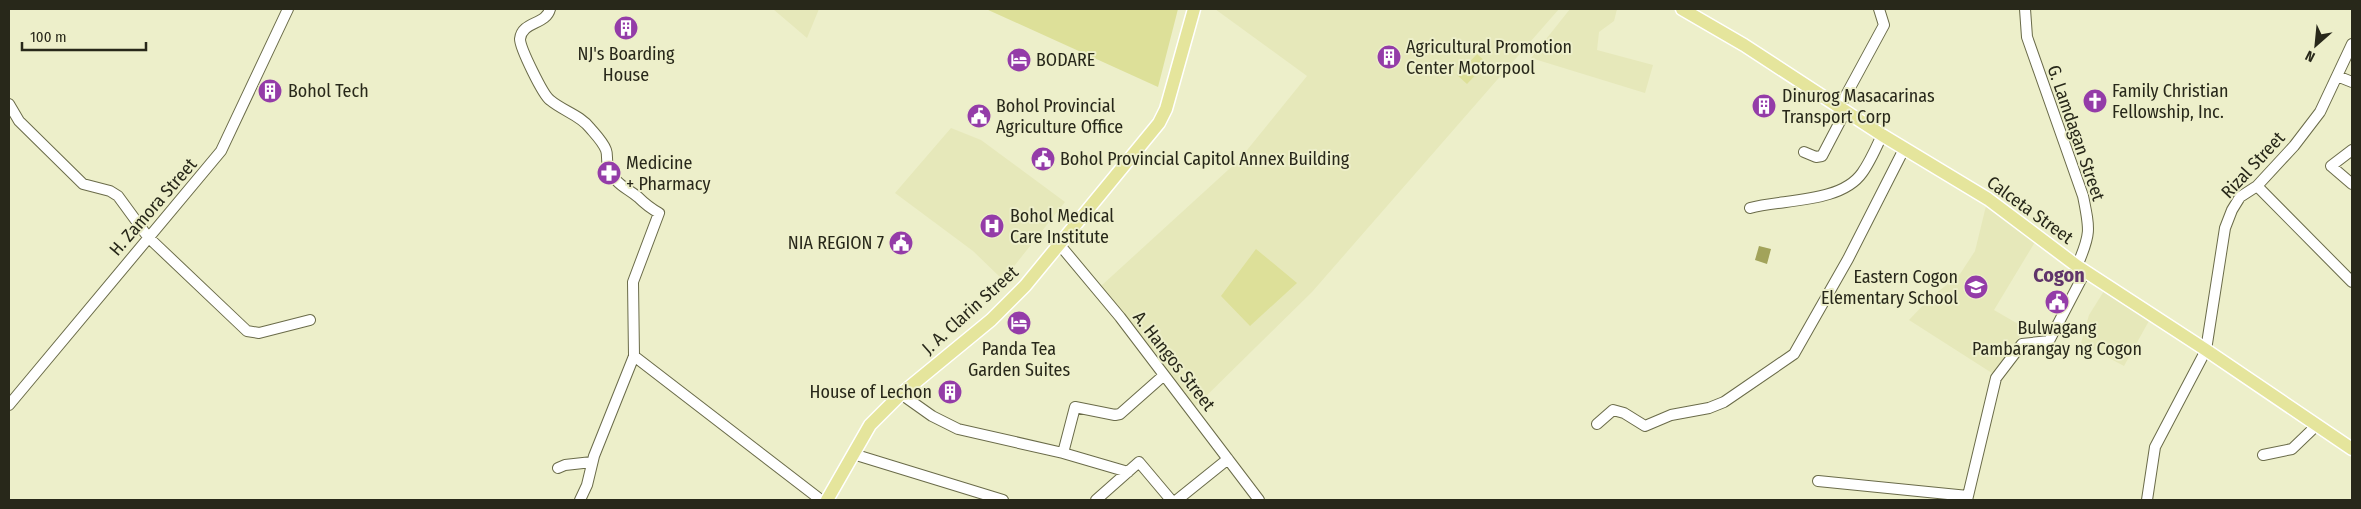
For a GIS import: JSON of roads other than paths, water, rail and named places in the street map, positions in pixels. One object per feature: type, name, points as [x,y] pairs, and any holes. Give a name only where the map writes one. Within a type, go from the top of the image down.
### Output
[{"type":"main road","name":"J. A. Clarin Street","points":[[827,500],[870,424],[901,394],[991,320],[1025,286],[1159,123],[1166,110],[1194,9]]},
{"type":"main road","name":"Calceta Street","points":[[1682,9],[1744,45],[1842,110],[1988,199],[2081,269],[2206,350],[2352,449]]},
{"type":"street","name":"H. Zamora Street","points":[[9,404],[221,151],[288,9]]},
{"type":"street","points":[[550,9],[544,20],[532,24],[522,34],[520,41],[533,72],[548,99],[588,126],[601,142],[607,152],[607,163],[620,187],[659,213],[633,282],[634,356],[592,462],[587,484],[580,500]]},
{"type":"street","points":[[1804,152],[1816,157],[1822,156],[1842,110],[1884,25],[1879,9]]},
{"type":"street","name":"G. Lamdagan Street","points":[[1968,498],[1996,378],[2022,344],[2049,341],[2081,269],[2089,238],[2087,215],[2077,177],[2027,37],[2025,9]]},
{"type":"street","name":"Rizal Street","points":[[2147,500],[2155,447],[2206,350],[2225,228],[2232,210],[2240,197],[2257,186],[2294,146],[2320,112],[2352,44]]},
{"type":"street","points":[[2337,76],[2352,82]]},
{"type":"street","points":[[9,104],[19,121],[83,184],[110,190],[118,196],[148,237],[246,331],[259,333],[310,320]]},
{"type":"street","points":[[1750,208],[1768,203],[1817,197],[1849,184],[1863,173],[1882,135]]},
{"type":"street","points":[[1598,424],[1613,410],[1624,413],[1645,426],[1671,415],[1709,408],[1739,392],[1794,354],[1848,259],[1904,149]]},
{"type":"street","points":[[2352,150],[2331,166],[2352,184]]},
{"type":"street","points":[[2257,186],[2352,282]]},
{"type":"street","name":"A. Hangos Street","points":[[1059,244],[1120,317],[1259,500]]},
{"type":"street","points":[[634,356],[821,500]]},
{"type":"street","points":[[1063,452],[1076,408],[1115,415],[1120,414],[1163,376]]},
{"type":"street","points":[[901,394],[932,416],[958,429],[1063,452],[1128,472]]},
{"type":"street","points":[[2263,455],[2292,449],[2317,425]]},
{"type":"street","points":[[853,454],[1003,500]]},
{"type":"street","points":[[1176,500],[1228,459]]},
{"type":"street","points":[[558,468],[565,465],[592,462]]},
{"type":"street","points":[[1096,500],[1139,462],[1171,500]]},
{"type":"street","points":[[1818,481],[1968,498]]},
{"type":"place","name":"NJ's Boarding House","points":[[626,28]]},
{"type":"place","name":"Agricultural Promotion Center Motorpool","points":[[1389,57]]},
{"type":"place","name":"BODARE","points":[[1019,60]]},
{"type":"place","name":"Bohol Tech","points":[[270,91]]},
{"type":"place","name":"Family Christian Fellowship, Inc.","points":[[2095,101]]},
{"type":"place","name":"Dinurog Masacarinas Transport Corp","points":[[1764,106]]},
{"type":"place","name":"Bohol Provincial Agriculture Office","points":[[979,116]]},
{"type":"place","name":"Bohol Provincial Capitol Annex Building","points":[[1043,159]]},
{"type":"place","name":"Medicine + Pharmacy","points":[[609,173]]},
{"type":"place","name":"Bohol Medical Care Institute","points":[[992,226]]},
{"type":"place","name":"NIA REGION 7","points":[[901,243]]},
{"type":"place","name":"Eastern Cogon Elementary School","points":[[1976,287]]},
{"type":"place","name":"Bulwagang Pambarangay ng Cogon","points":[[2057,302]]},
{"type":"place","name":"Panda Tea Garden Suites","points":[[1019,323]]},
{"type":"place","name":"House of Lechon","points":[[950,392]]},
{"type":"district","name":"Cogon","points":[[2059,275]]}]
